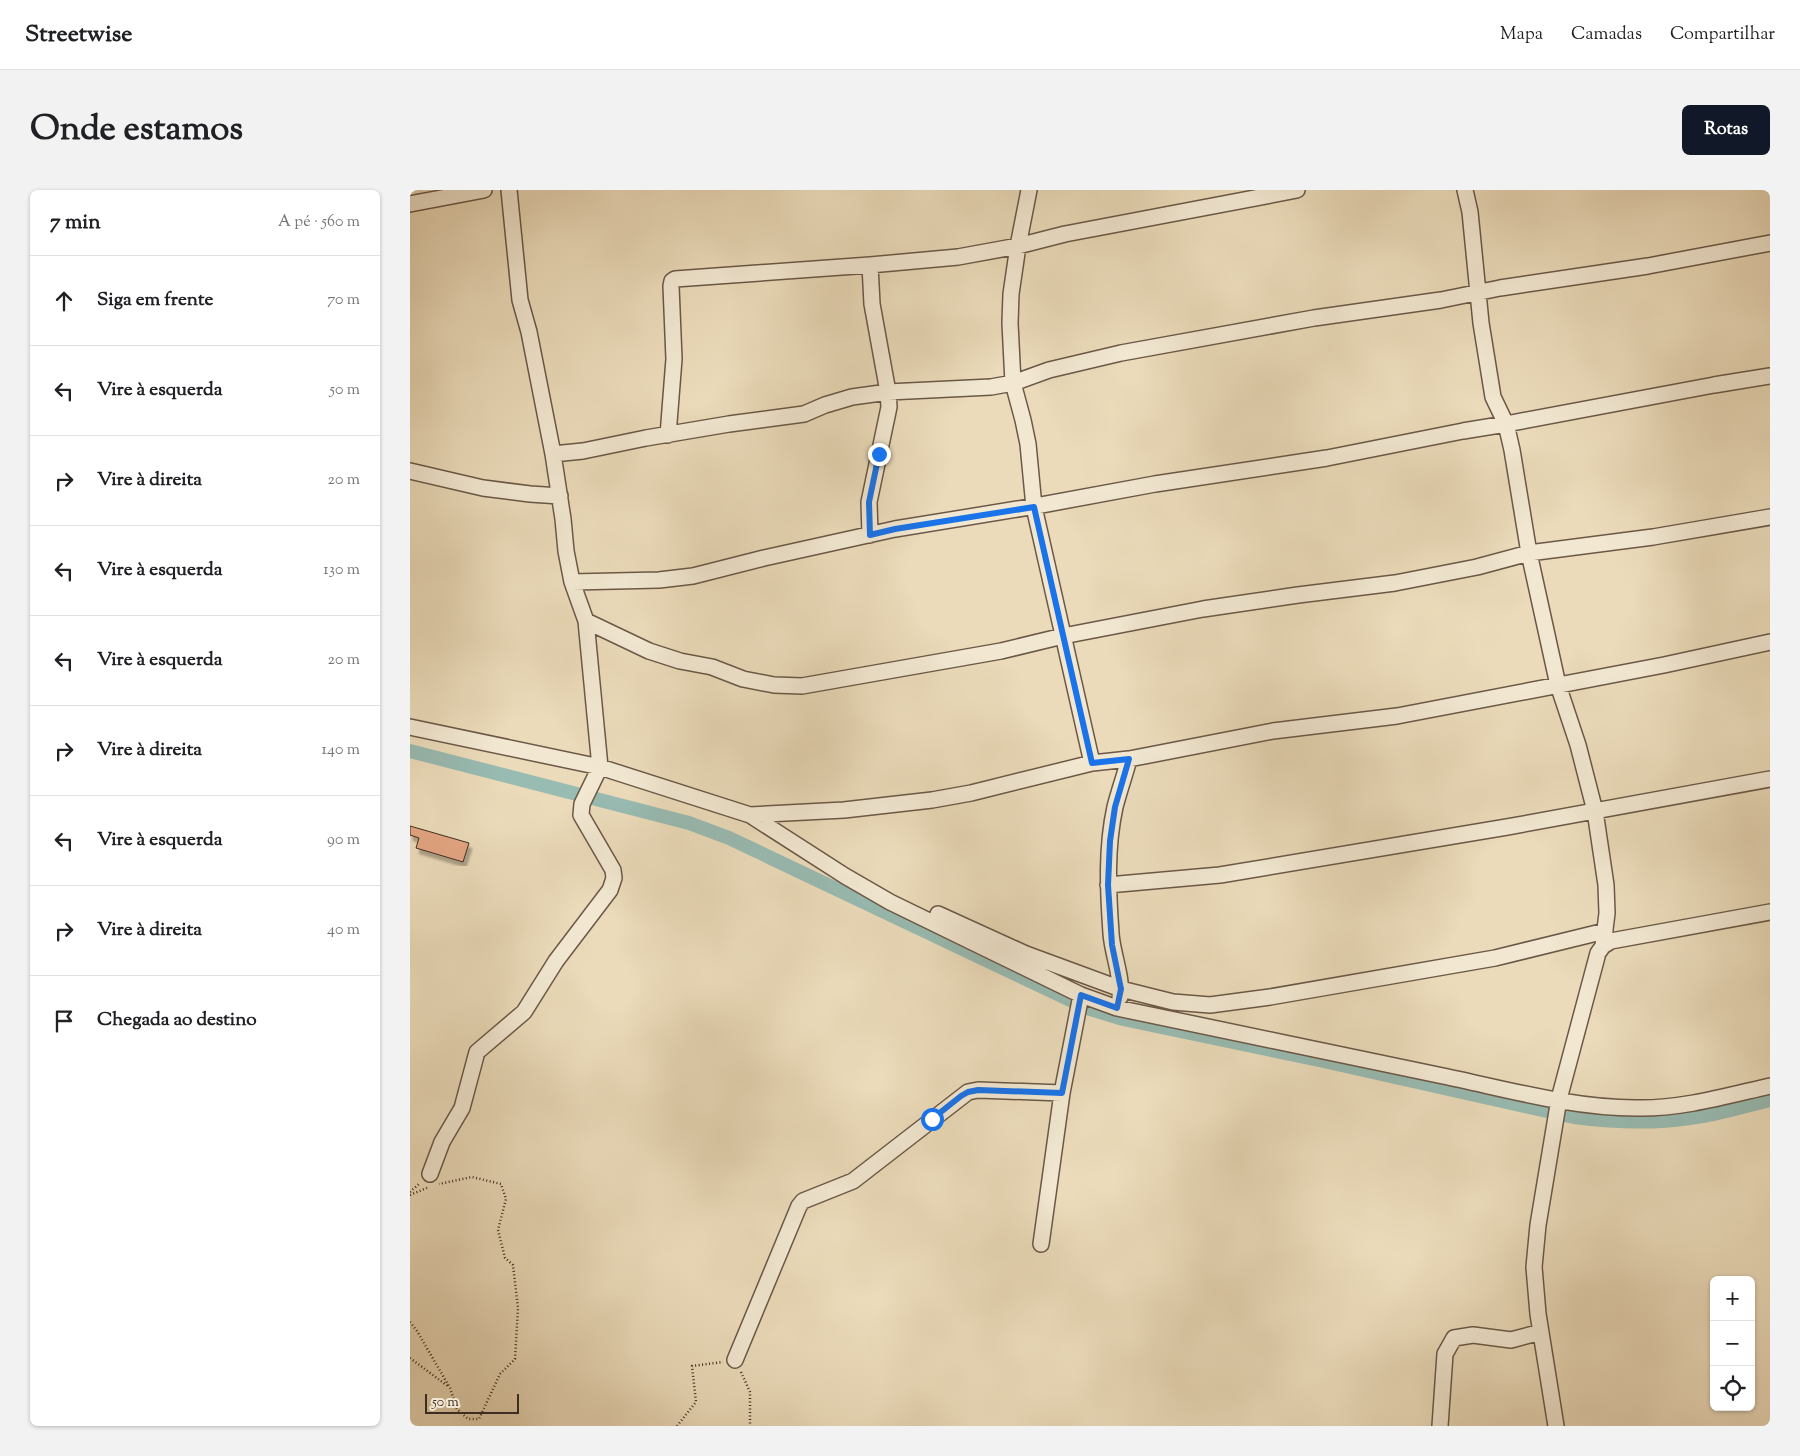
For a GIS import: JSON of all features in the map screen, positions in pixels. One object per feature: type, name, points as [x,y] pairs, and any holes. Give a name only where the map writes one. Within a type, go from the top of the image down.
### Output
[{"type":"street","points":[[410,204],[484,190]]},
{"type":"street","points":[[430,1174],[442,1142],[462,1108],[477,1052],[524,1012],[556,961],[613,883],[613,870],[581,815],[580,810],[600,767],[586,621],[572,582],[566,551],[554,454],[529,332],[520,300],[510,190]]},
{"type":"street","points":[[1028,190],[1011,294],[1010,323],[1013,383],[1028,444],[1034,507],[1092,763]]},
{"type":"street","points":[[668,435],[674,359],[672,281],[675,279],[958,257],[1018,246],[1065,234],[1297,190]]},
{"type":"street","points":[[1465,190],[1470,212],[1477,293],[1493,397],[1506,424],[1529,553],[1558,685],[1578,745],[1595,811],[1606,885],[1607,913],[1604,938],[1598,953],[1559,1099],[1538,1225],[1534,1267],[1538,1314],[1556,1426]]},
{"type":"street","points":[[554,454],[583,451],[729,424],[804,414],[852,397],[888,392],[991,387],[1013,383],[1049,370],[1121,353],[1314,318],[1648,266],[1770,242]]},
{"type":"street","points":[[870,265],[872,304],[889,407],[869,502],[870,535]]},
{"type":"street","points":[[572,582],[659,580],[693,576],[895,529],[1034,507],[1156,484],[1327,458],[1714,384],[1770,376]]},
{"type":"street","points":[[410,471],[483,488],[560,496]]},
{"type":"street","points":[[586,621],[649,651],[672,658],[712,667],[743,679],[774,685],[802,686],[952,661],[1063,636],[1211,608],[1298,594],[1395,583],[1478,567],[1529,553],[1653,537],[1770,517]]},
{"type":"street","points":[[750,815],[844,810],[932,800],[1092,763],[1129,759],[1273,731],[1397,716],[1770,642]]},
{"type":"street","points":[[410,727],[600,767],[750,815],[845,876],[890,902],[1081,995],[1117,1008],[1599,1106],[1636,1108],[1688,1104],[1770,1086]]},
{"type":"street","points":[[1117,1008],[1121,989],[1112,945],[1108,885],[1110,841],[1115,807],[1129,759]]},
{"type":"street","points":[[1108,885],[1220,875],[1507,827],[1770,779]]},
{"type":"street","points":[[890,902],[929,911],[1026,954],[1121,989],[1192,1005],[1228,1003],[1604,938],[1611,941],[1770,912]]},
{"type":"street","points":[[1041,1244],[1062,1093],[1081,995]]},
{"type":"street","points":[[735,1360],[799,1206],[803,1201],[853,1182],[968,1092],[978,1090],[1062,1093]]},
{"type":"street","points":[[1440,1426],[1445,1354],[1454,1338],[1473,1335],[1511,1340],[1541,1332]]},
{"type":"path","points":[[410,1195],[443,1182],[472,1177],[501,1184],[506,1199],[498,1230],[505,1258],[513,1265],[518,1308],[515,1359],[500,1374],[478,1419],[468,1420],[457,1409],[450,1388],[410,1322]]},
{"type":"path","points":[[410,1358],[450,1388]]},
{"type":"path","points":[[677,1426],[696,1402],[692,1366],[735,1360],[750,1392],[750,1426]]},
{"type":"building","points":[[410,826],[469,843],[463,862],[416,848],[419,838],[410,835]]},
{"type":"waterway","points":[[410,751],[689,823],[729,838],[1087,1008],[1123,1019],[1319,1060],[1574,1117],[1632,1122],[1676,1120],[1710,1115],[1770,1100]]},
{"type":"route","points":[[879,454],[869,502],[870,535],[895,529],[1034,507],[1092,763],[1129,759],[1115,807],[1110,841],[1108,885],[1112,945],[1121,989],[1117,1008],[1081,995],[1062,1093],[978,1090],[968,1092],[932,1119]]}]
